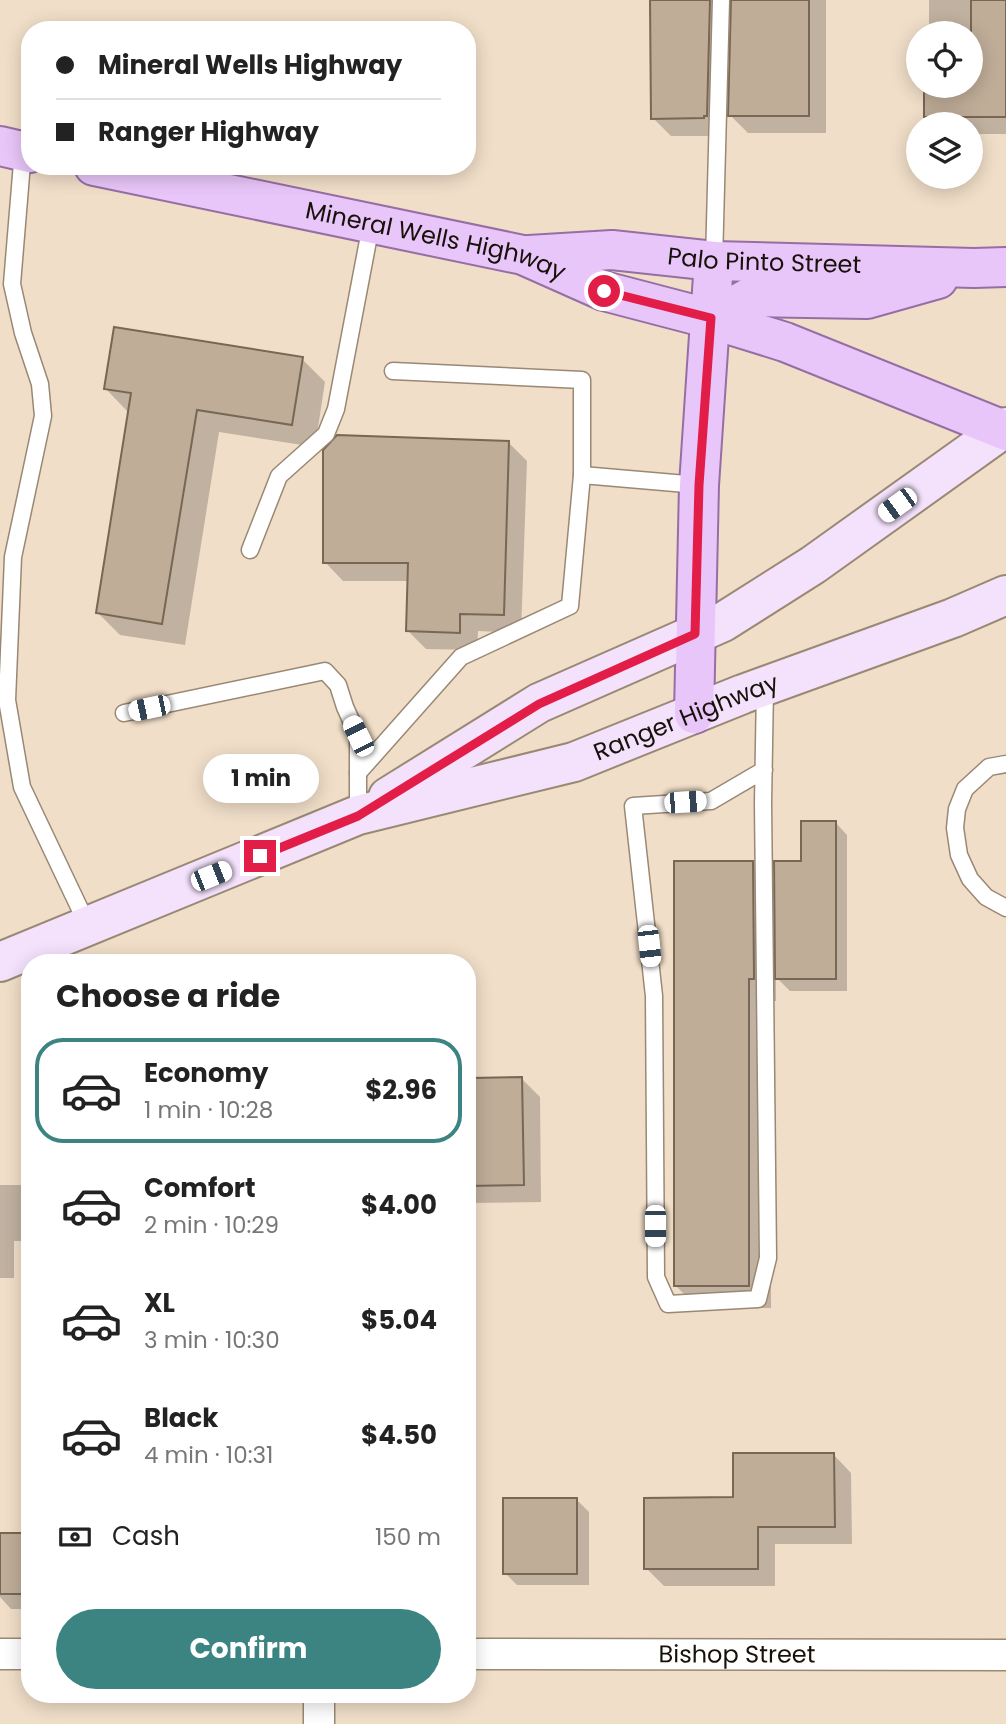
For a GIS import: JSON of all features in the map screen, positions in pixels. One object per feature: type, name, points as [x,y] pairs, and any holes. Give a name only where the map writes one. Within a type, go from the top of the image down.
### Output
[{"type":"main road","name":"Mineral Wells Highway","points":[[136,175],[523,256],[604,291],[711,318],[785,342],[1005,430]]},
{"type":"main road","name":"Palo Pinto Street","points":[[523,256],[612,250],[715,261],[990,268]]},
{"type":"main road","points":[[694,714],[699,485],[715,261]]},
{"type":"main road","points":[[711,318],[750,297],[867,299],[990,268]]},
{"type":"main road","name":"Ranger Highway","points":[[358,816],[539,704],[723,622],[813,565],[1005,430]]},
{"type":"main road","name":"Ranger Highway","points":[[0,962],[358,816],[574,762],[765,687],[953,618],[1006,595]]},
{"type":"street","points":[[0,1654],[21,1654]]},
{"type":"street","name":"Bishop Street","points":[[476,1654],[1006,1655]]},
{"type":"street","points":[[319,1703],[319,1724]]},
{"type":"lane","points":[[715,261],[721,0]]},
{"type":"lane","points":[[18,150],[12,284],[23,333],[40,384],[43,416],[13,557],[8,754],[88,926]]},
{"type":"lane","points":[[250,550],[279,476],[326,434],[337,409],[371,225]]},
{"type":"lane","points":[[358,773],[461,657],[570,606],[582,475],[582,380],[393,371]]},
{"type":"lane","points":[[582,475],[699,485]]},
{"type":"lane","points":[[124,713],[324,671],[338,685],[358,736],[358,816]]},
{"type":"lane","points":[[764,770],[711,801],[634,806],[654,996],[656,1277],[668,1304],[758,1299],[768,1258],[765,687]]},
{"type":"lane","points":[[1006,764],[989,767],[965,789],[957,809],[955,828],[959,855],[970,879],[986,897],[1006,908]]},
{"type":"building","points":[[650,0],[710,0],[707,116],[704,118],[651,119]]},
{"type":"building","points":[[731,0],[809,0],[809,116],[728,116]]},
{"type":"building","points":[[971,0],[1006,0],[1006,117],[983,117],[983,112],[924,112],[924,98],[983,98],[983,21],[971,21]]},
{"type":"building","points":[[114,327],[303,357],[292,425],[197,410],[162,624],[96,613],[131,393],[104,389]]},
{"type":"building","points":[[337,435],[509,441],[504,615],[460,614],[460,633],[406,631],[408,563],[323,563],[323,450]]},
{"type":"building","points":[[801,821],[836,821],[836,979],[775,979],[774,861],[801,861]]},
{"type":"building","points":[[674,861],[753,861],[754,979],[749,979],[749,1286],[674,1286]]},
{"type":"building","points":[[522,1077],[524,1185],[476,1186],[476,1078]]},
{"type":"building","points":[[733,1453],[834,1453],[835,1527],[758,1527],[758,1569],[644,1569],[644,1498],[733,1497]]},
{"type":"building","points":[[503,1498],[577,1498],[577,1574],[503,1574]]},
{"type":"building","points":[[0,1533],[21,1533],[21,1594],[0,1594]]},
{"type":"route","points":[[260,856],[358,816],[539,704],[695,634],[699,485],[711,318],[604,291]]}]
